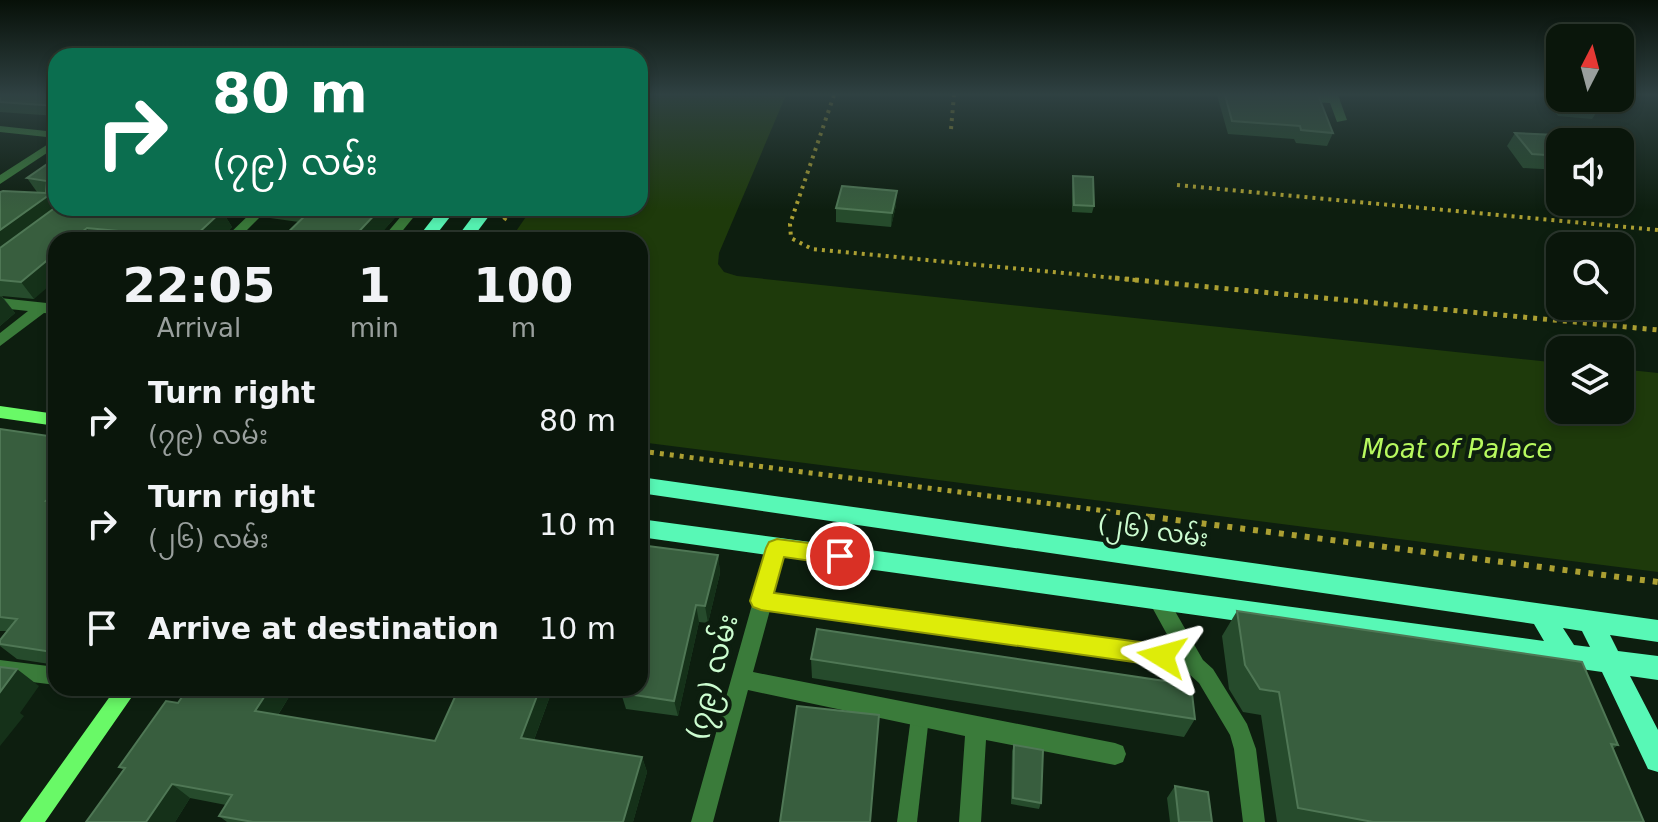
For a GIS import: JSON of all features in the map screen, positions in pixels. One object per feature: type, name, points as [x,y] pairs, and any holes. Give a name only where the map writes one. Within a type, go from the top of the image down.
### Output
[{"type":"main road","points":[[430,232],[443,216]]},
{"type":"main road","points":[[469,232],[481,216]]},
{"type":"main road","points":[[0,412],[48,419]]},
{"type":"main road","name":"(၂၆) လမ်း","points":[[648,486],[1658,631]]},
{"type":"main road","points":[[648,529],[1658,668]]},
{"type":"main road","points":[[1542,615],[1567,655],[1579,683]]},
{"type":"main road","points":[[1590,621],[1658,759]]},
{"type":"main road","points":[[31,822],[122,696]]},
{"type":"street","points":[[0,180],[48,147]]},
{"type":"street","points":[[238,232],[255,216]]},
{"type":"street","points":[[395,232],[408,216]]},
{"type":"street","points":[[0,303],[48,308]]},
{"type":"street","points":[[0,341],[48,308]]},
{"type":"street","name":"(၇၉) လမ်း","points":[[702,822],[777,548]]},
{"type":"street","points":[[1157,598],[1196,667],[1206,676],[1239,731],[1245,749],[1254,822]]},
{"type":"street","points":[[761,601],[1172,657],[1196,667]]},
{"type":"street","points":[[0,669],[48,675]]},
{"type":"street","points":[[740,679],[976,729],[1115,754]]},
{"type":"street","points":[[970,822],[976,729]]},
{"type":"lane","points":[[907,822],[920,717]]},
{"type":"path","points":[[821,133],[790,224],[791,238],[812,249],[1658,330]]},
{"type":"path","points":[[1177,185],[1658,230]]},
{"type":"path","points":[[648,452],[1658,582]]},
{"type":"water","name":"Moat of Palace","points":[[648,133],[770,133],[719,253],[718,264],[724,272],[737,276],[1546,362],[1546,424],[1634,424],[1634,370],[1658,373],[1658,572],[648,443],[648,232],[516,232],[526,216],[648,216]]},
{"type":"building","points":[[1515,133],[1546,135],[1546,155],[1532,154]]},
{"type":"building","points":[[48,164],[48,196],[0,230],[0,192],[46,193],[47,181],[27,178]]},
{"type":"building","points":[[1073,176],[1093,177],[1094,206],[1074,205]]},
{"type":"building","points":[[842,186],[897,191],[892,213],[836,208]]},
{"type":"building","points":[[48,213],[48,216],[217,216],[199,232],[129,232],[87,228],[82,232],[48,232],[48,260],[21,282],[0,280],[0,248]]},
{"type":"building","points":[[305,216],[374,216],[358,232],[288,232]]},
{"type":"building","points":[[0,429],[48,436],[48,651],[0,644],[17,619],[0,617]]},
{"type":"building","points":[[648,546],[718,555],[705,606],[696,605],[674,701],[641,696],[648,696]]},
{"type":"building","points":[[1237,611],[1582,662],[1618,745],[1611,744],[1644,822],[1373,822],[1298,808],[1279,692],[1260,689],[1245,665]]},
{"type":"building","points":[[817,629],[1191,685],[1195,719],[811,659]]},
{"type":"building","points":[[0,667],[17,669],[0,692]]},
{"type":"building","points":[[183,696],[265,696],[255,711],[435,741],[455,696],[537,696],[521,738],[642,757],[623,822],[253,822],[219,816],[232,795],[172,784],[146,822],[86,822],[125,768],[119,767],[166,701],[178,703]]},
{"type":"building","points":[[797,706],[879,715],[870,822],[780,822]]},
{"type":"building","points":[[1014,745],[1043,750],[1041,803],[1013,798]]},
{"type":"building","points":[[1175,786],[1208,792],[1212,822],[1179,822]]},
{"type":"route","points":[[840,556],[777,548],[761,601],[1162,656]]}]
